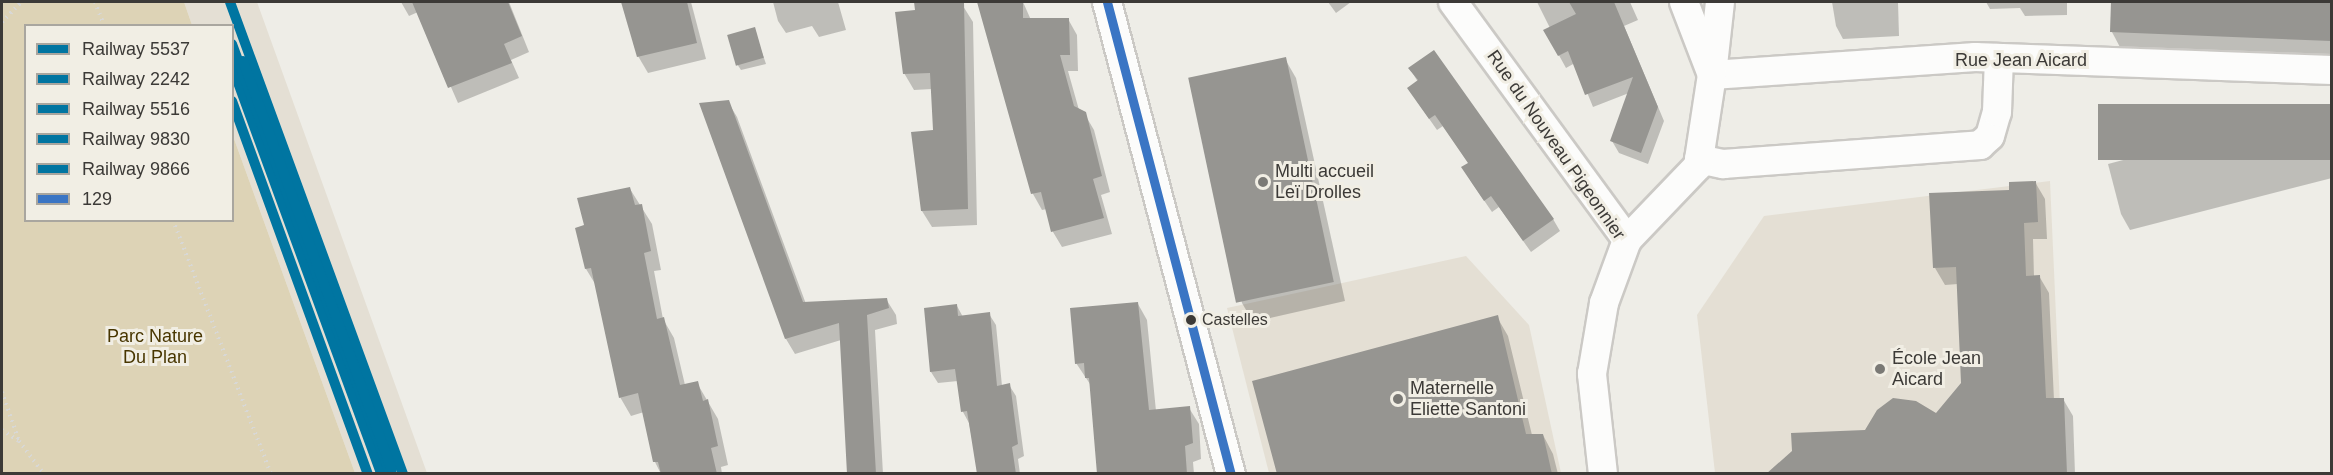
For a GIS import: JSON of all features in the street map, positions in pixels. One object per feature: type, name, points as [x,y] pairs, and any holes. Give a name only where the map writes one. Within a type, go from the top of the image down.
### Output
[{"type":"street","points":[[1107,2],[1231,474]]},
{"type":"street","name":"Rue du Nouveau Pigeonnier","points":[[1453,2],[1627,240],[1604,303],[1592,374],[1603,474]]},
{"type":"street","points":[[1684,2],[1712,75]]},
{"type":"street","points":[[1627,240],[1698,166],[1720,2]]},
{"type":"street","points":[[1699,159],[1723,164],[1980,145],[1990,136],[1997,112],[1998,58]]},
{"type":"street","name":"Rue Jean Aicard","points":[[1712,75],[1998,58],[2331,70]]},
{"type":"path","points":[[2,22],[21,2]]},
{"type":"path","points":[[95,2],[103,24]]},
{"type":"path","points":[[174,222],[271,474]]},
{"type":"path","points":[[2,392],[19,441],[44,474]]},
{"type":"path","points":[[2,430],[19,441]]},
{"type":"shaded area","points":[[184,2],[257,2],[427,473],[355,473],[234,139],[234,24],[192,24]]},
{"type":"shaded area","name":"École Jean Aicard","points":[[2050,181],[2063,473],[1715,473],[1697,315],[1764,216]]},
{"type":"shaded area","name":"Maternelle Eliette Santoni","points":[[1466,256],[1529,325],[1561,473],[1269,473],[1227,308]]},
{"type":"green space","name":"Parc Nature Du Plan","points":[[2,2],[184,2],[192,24],[24,24],[24,222],[234,222],[234,139],[355,473],[2,473]]},
{"type":"building","points":[[412,2],[508,2],[522,36],[504,44],[512,63],[448,88]]},
{"type":"building","points":[[621,2],[687,2],[697,43],[637,57]]},
{"type":"building","points":[[914,2],[964,2],[968,209],[921,211],[911,132],[933,130],[930,73],[903,74],[895,12],[915,10]]},
{"type":"building","points":[[977,2],[1023,2],[1023,18],[1069,18],[1070,55],[1060,55],[1074,106],[1086,112],[1102,176],[1093,179],[1104,218],[1051,232],[1041,192],[1031,194]]},
{"type":"building","points":[[1569,2],[1614,2],[1658,107],[1641,153],[1610,141],[1633,77],[1585,95],[1568,51],[1558,56],[1543,30],[1576,14]]},
{"type":"building","points":[[2111,2],[2331,2],[2331,41],[2110,32]]},
{"type":"building","points":[[755,27],[764,58],[736,66],[727,35]]},
{"type":"building","points":[[1434,50],[1554,219],[1523,241],[1491,196],[1484,201],[1461,167],[1468,163],[1435,115],[1429,119],[1407,88],[1418,80],[1408,68]]},
{"type":"building","name":"Multi accueil Leï Drolles","points":[[1286,57],[1334,282],[1236,303],[1188,78]]},
{"type":"building","points":[[729,100],[803,302],[887,298],[889,308],[867,315],[876,474],[847,474],[839,323],[785,339],[699,103]]},
{"type":"building","points":[[2098,104],[2331,104],[2331,160],[2098,160]]},
{"type":"building","points":[[2036,181],[2038,222],[2024,223],[2026,276],[2040,275],[2046,398],[2064,398],[2067,474],[1766,474],[1792,451],[1791,433],[1865,430],[1877,410],[1893,398],[1916,401],[1936,413],[1961,383],[1956,267],[1933,268],[1929,193],[2009,190],[2009,182]]},
{"type":"building","points":[[630,187],[635,205],[642,204],[651,251],[644,253],[657,319],[664,317],[680,385],[698,381],[703,401],[708,399],[718,446],[711,448],[717,474],[661,474],[658,462],[653,462],[638,393],[619,398],[591,268],[585,269],[575,228],[584,225],[577,198]]},
{"type":"building","points":[[1138,302],[1149,410],[1190,406],[1193,443],[1185,446],[1187,474],[1097,474],[1089,378],[1085,378],[1084,363],[1075,364],[1070,308]]},
{"type":"building","points":[[957,304],[958,316],[990,312],[997,386],[1010,383],[1018,444],[1012,447],[1016,474],[977,474],[967,411],[961,412],[955,369],[930,372],[924,308]]},
{"type":"building","points":[[1498,315],[1526,434],[1543,434],[1552,474],[1277,474],[1252,381]]},
{"type":"rail line","name":"5537","points":[[230,2],[403,474]]},
{"type":"rail line","name":"9830","points":[[234,49],[390,474]]},
{"type":"rail line","name":"9866","points":[[243,61],[392,470]]},
{"type":"rail line","name":"2242","points":[[234,71],[381,474]]},
{"type":"rail line","name":"5516","points":[[234,106],[368,474]]},
{"type":"transit line","name":"129","points":[[1107,2],[1231,474]]},
{"type":"place","name":"Multi accueil Leï Drolles","points":[[1263,182]]},
{"type":"place","name":"Castelles","points":[[1191,320]]},
{"type":"place","name":"École Jean Aicard","points":[[1880,369]]},
{"type":"place","name":"Maternelle Eliette Santoni","points":[[1398,399]]}]
